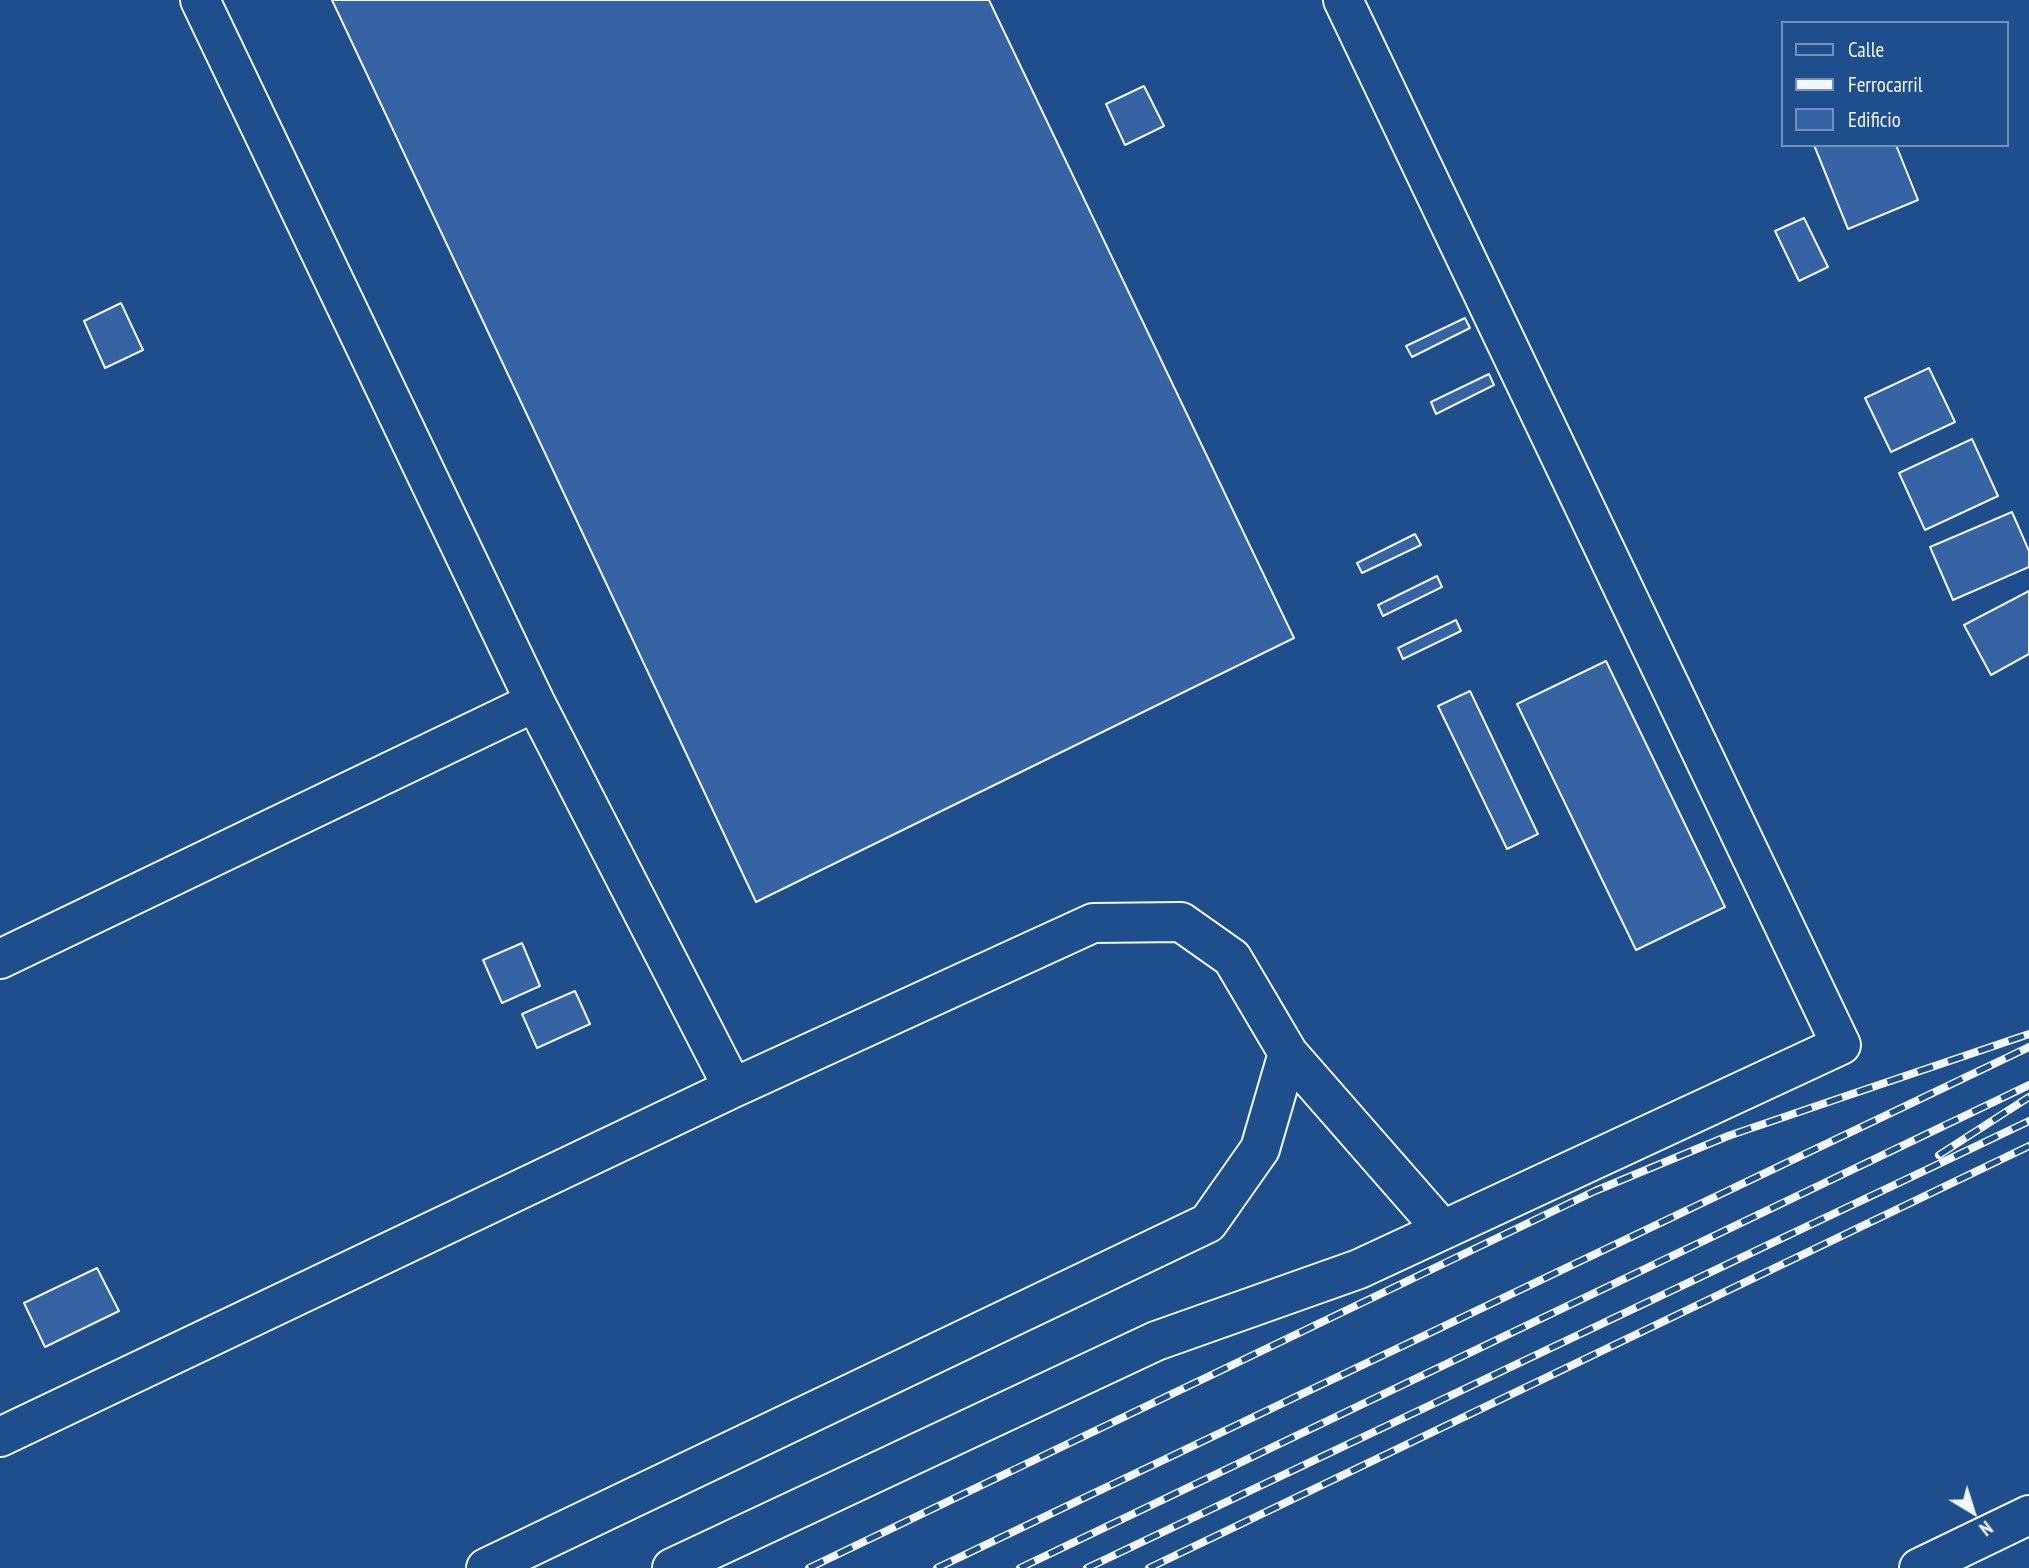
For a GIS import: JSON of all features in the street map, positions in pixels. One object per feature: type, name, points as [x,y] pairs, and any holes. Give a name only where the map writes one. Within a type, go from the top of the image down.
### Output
[{"type":"main road","points":[[200,0],[535,702],[733,1088]]},
{"type":"main road","points":[[672,1568],[1156,1341],[1359,1269],[1841,1045],[1343,0]]},
{"type":"main road","points":[[0,959],[535,702]]},
{"type":"main road","points":[[0,1437],[733,1088],[1093,923],[1181,922],[1232,958],[1288,1053],[1443,1230]]},
{"type":"main road","points":[[486,1568],[1208,1223],[1260,1149],[1288,1053]]},
{"type":"main road","points":[[1919,1568],[2029,1515]]},
{"type":"building","points":[[332,0],[989,0],[1294,638],[756,902]]},
{"type":"building","points":[[1144,86],[1164,126],[1125,145],[1106,104]]},
{"type":"building","points":[[1815,147],[1897,147],[1918,200],[1848,229]]},
{"type":"building","points":[[1804,218],[1828,267],[1799,281],[1775,231]]},
{"type":"building","points":[[121,303],[143,350],[105,368],[84,321]]},
{"type":"building","points":[[1465,318],[1470,328],[1412,357],[1406,346]]},
{"type":"building","points":[[1929,368],[1955,422],[1891,452],[1865,398]]},
{"type":"building","points":[[1489,374],[1494,385],[1436,414],[1431,402]]},
{"type":"building","points":[[1972,439],[1998,496],[1925,530],[1899,473]]},
{"type":"building","points":[[2012,512],[2029,551],[2029,567],[1953,600],[1930,547]]},
{"type":"building","points":[[1415,534],[1421,545],[1362,573],[1357,563]]},
{"type":"building","points":[[1437,576],[1442,587],[1383,616],[1378,605]]},
{"type":"building","points":[[2029,591],[2029,654],[1991,675],[1964,625]]},
{"type":"building","points":[[1456,620],[1461,631],[1403,659],[1398,648]]},
{"type":"building","points":[[1606,661],[1725,907],[1636,950],[1517,704]]},
{"type":"building","points":[[1470,691],[1538,834],[1507,849],[1438,706]]},
{"type":"building","points":[[522,943],[540,986],[502,1003],[483,960]]},
{"type":"building","points":[[575,991],[590,1024],[537,1048],[522,1014]]},
{"type":"building","points":[[97,1268],[119,1311],[45,1347],[24,1303]]},
{"type":"railway","points":[[809,1568],[1595,1191],[1728,1136],[2029,1034]]},
{"type":"railway","points":[[937,1568],[2029,1047]]},
{"type":"railway","points":[[1020,1568],[2029,1085]]},
{"type":"railway","points":[[1939,1155],[2029,1097]]},
{"type":"railway","points":[[1087,1568],[2029,1121]]},
{"type":"railway","points":[[1149,1568],[2029,1146]]}]
